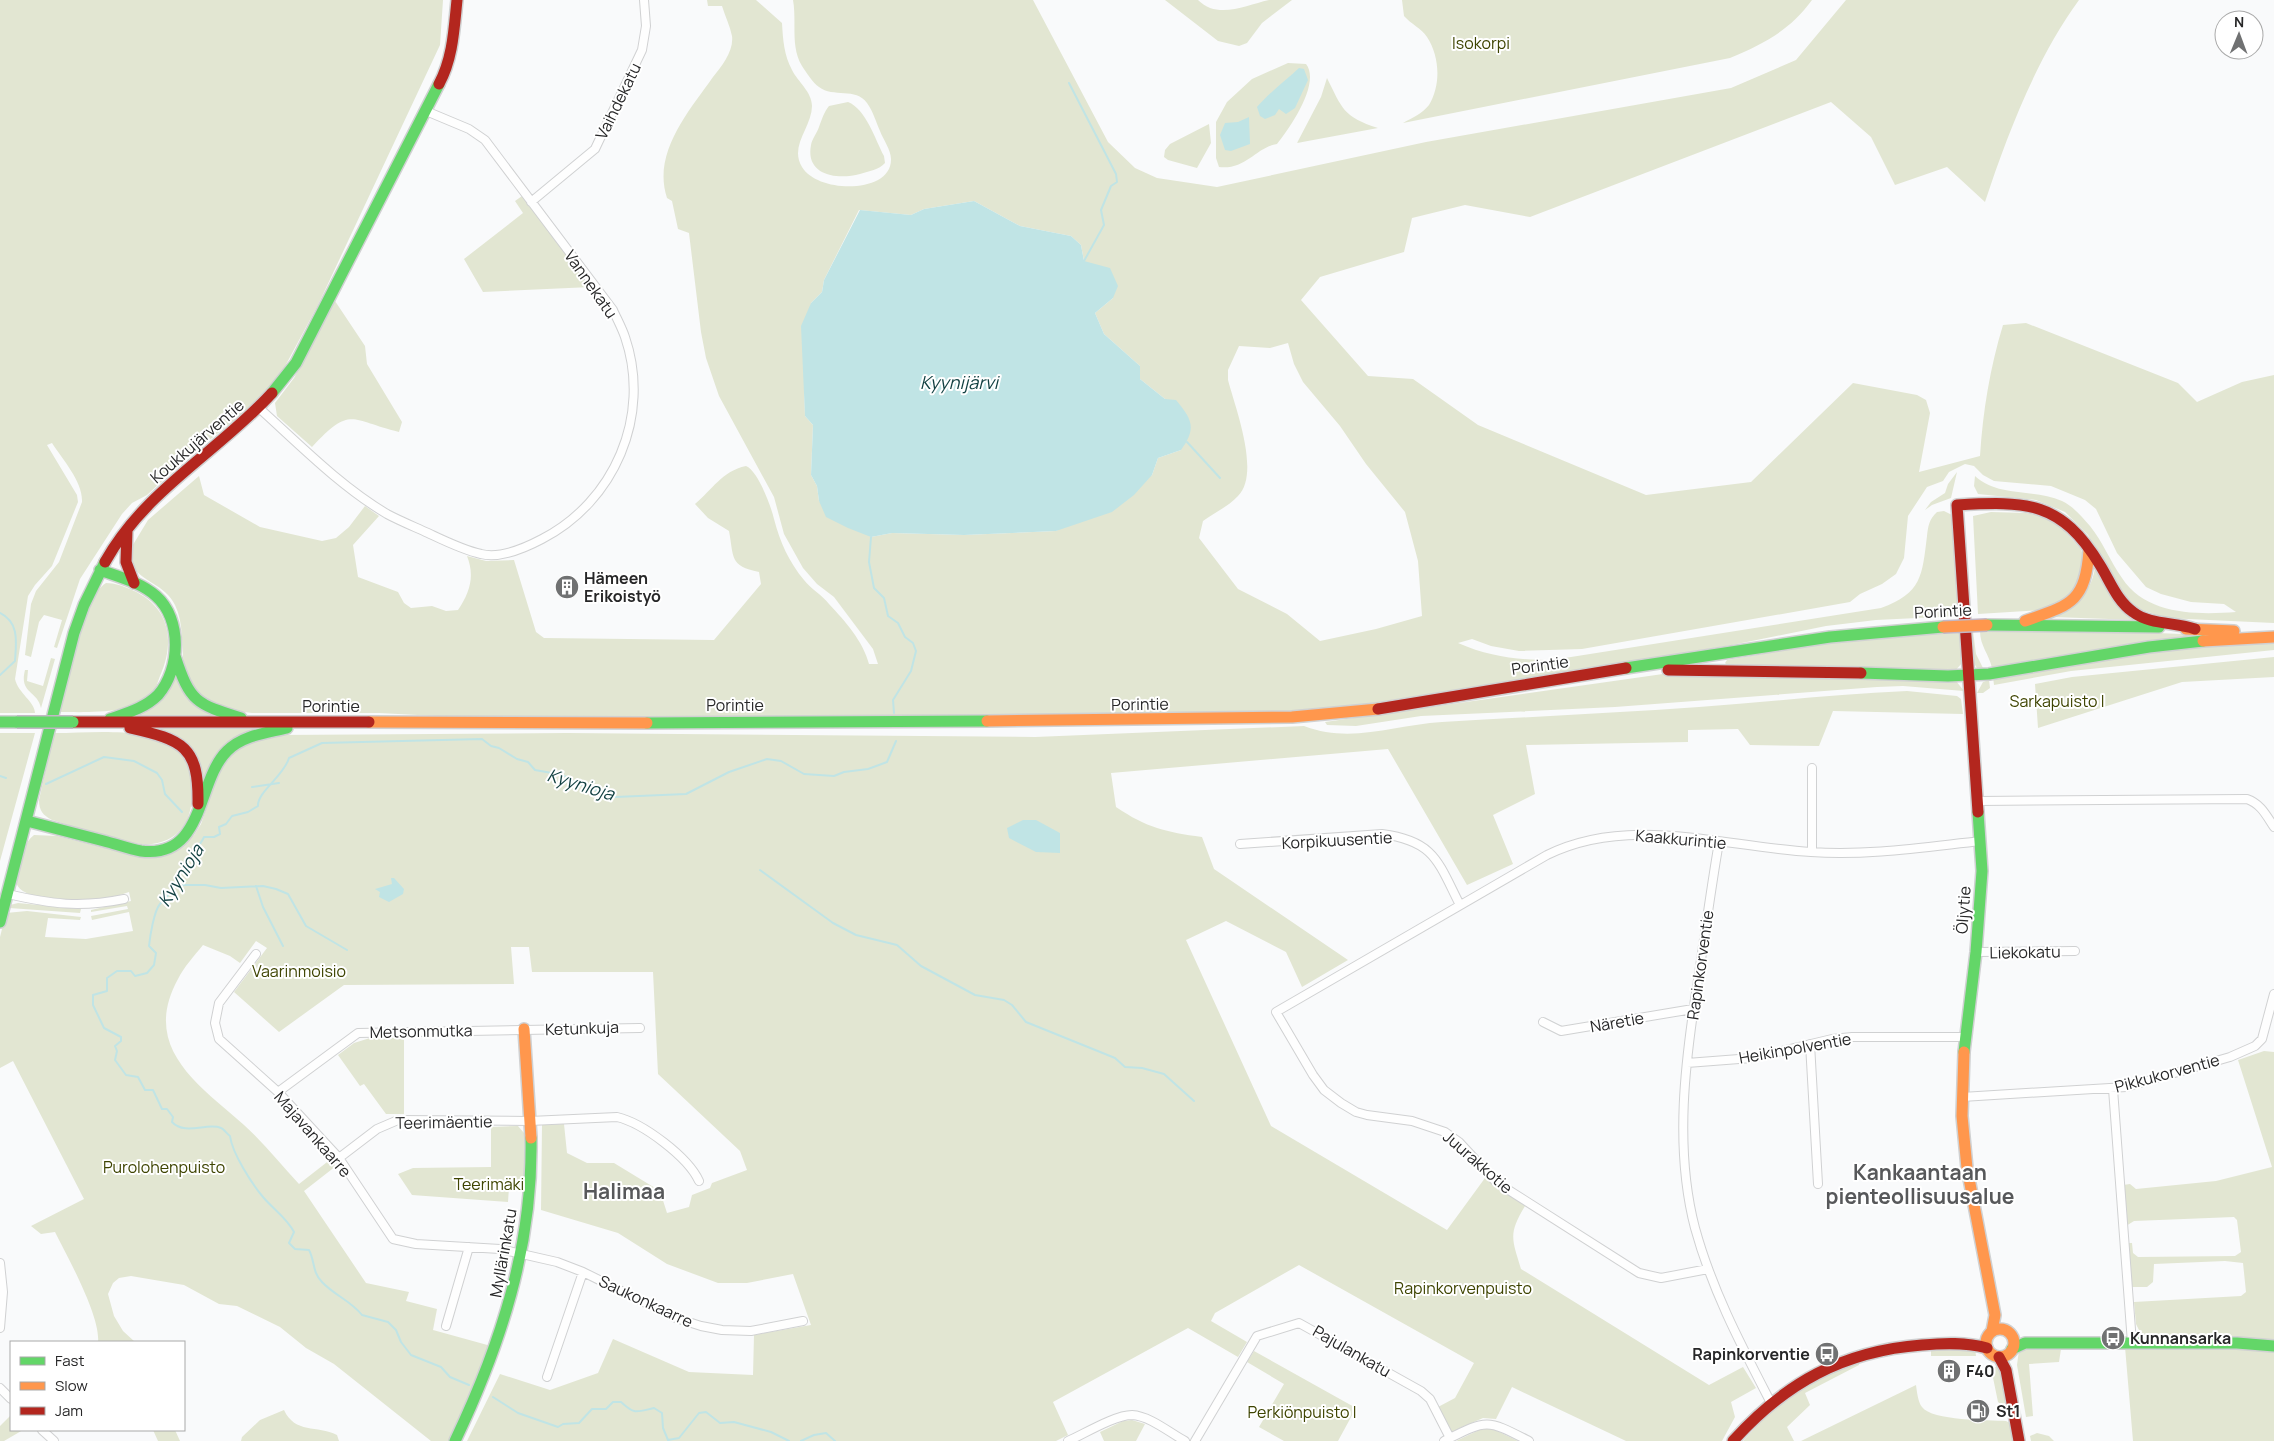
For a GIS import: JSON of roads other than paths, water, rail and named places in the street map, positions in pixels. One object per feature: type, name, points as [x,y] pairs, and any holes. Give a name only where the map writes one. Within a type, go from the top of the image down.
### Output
[{"type":"main road","name":"Koukkujärventie","points":[[0,922],[81,613],[100,570],[127,530],[178,477],[259,408],[279,388],[296,363],[426,111],[450,58],[457,0]]},
{"type":"main road","name":"Öljytie","points":[[2019,1441],[1967,1168],[1962,1097],[1964,1036],[1976,952],[1982,871],[1957,505],[2007,504],[2038,508],[2067,523],[2089,551]]},
{"type":"main road","points":[[127,530],[126,562],[134,583]]},
{"type":"main road","points":[[2015,624],[2056,610],[2073,601],[2086,582],[2089,551]]},
{"type":"main road","points":[[2089,551],[2117,594],[2133,612],[2148,618],[2181,623],[2195,629]]},
{"type":"main road","points":[[100,570],[134,583],[156,595],[168,609],[175,629],[175,656],[185,687],[202,705],[256,722]]},
{"type":"main road","name":"Porintie","points":[[0,722],[859,723],[1292,717],[1363,711],[1522,684],[1830,637],[1943,626],[2015,624],[2274,632]]},
{"type":"main road","points":[[1600,673],[1622,675],[1698,669],[1989,674],[2175,644],[2216,639],[2274,637]]},
{"type":"main road","points":[[103,722],[139,707],[156,697],[163,686],[175,656]]},
{"type":"main road","points":[[103,722],[165,736],[183,747],[190,754],[198,771],[198,812]]},
{"type":"main road","points":[[27,821],[122,846],[150,851],[166,848],[181,838],[192,826],[204,804],[218,764],[232,746],[247,738],[304,722]]},
{"type":"main road","name":"Myllärinkatu","points":[[455,1441],[505,1323],[522,1254],[530,1190],[530,1121],[524,1030]]},
{"type":"main road","points":[[1733,1441],[1770,1401],[1824,1368],[1870,1352],[1905,1346],[1973,1343],[2238,1343],[2274,1346]]},
{"type":"street","name":"Vaihdekatu","points":[[531,202],[595,149],[642,50],[646,26],[644,0]]},
{"type":"street","name":"Vannekatu","points":[[259,408],[337,478],[362,497],[388,514],[459,547],[482,555],[506,553],[534,544],[556,532],[578,516],[595,498],[612,474],[630,427],[634,398],[630,359],[625,337],[613,310],[485,140],[469,129],[426,111]]},
{"type":"street","points":[[1812,768],[1812,852]]},
{"type":"street","points":[[1978,802],[2247,799],[2256,802],[2274,827]]},
{"type":"street","name":"Korpikuusentie","points":[[1240,844],[1382,834],[1403,837],[1418,843],[1436,858],[1460,905]]},
{"type":"street","name":"Kaakkurintie","points":[[1276,1012],[1546,856],[1587,840],[1651,834],[1812,852],[1884,851],[1981,842]]},
{"type":"street","name":"Rapinkorventie","points":[[1718,842],[1693,1009],[1687,1063],[1683,1120],[1686,1169],[1695,1227],[1719,1302],[1770,1401]]},
{"type":"street","points":[[8,894],[59,905],[98,904],[124,899]]},
{"type":"street","name":"Liekokatu","points":[[1976,952],[2075,951]]},
{"type":"street","name":"Majavankaarre","points":[[256,954],[218,1003],[214,1023],[219,1039],[278,1092],[338,1158],[393,1239],[416,1244],[469,1247],[522,1254]]},
{"type":"street","name":"Pikkukorventie","points":[[1962,1097],[2113,1089],[2230,1057],[2255,1046],[2262,1039],[2274,994]]},
{"type":"street","name":"Näretie","points":[[1542,1022],[1562,1031],[1693,1009]]},
{"type":"street","name":"Juurakkotie","points":[[1276,1012],[1312,1075],[1324,1090],[1356,1112],[1422,1123],[1445,1132],[1459,1142],[1496,1182],[1640,1273],[1661,1278],[1708,1269]]},
{"type":"street","name":"Ketunkuja","points":[[524,1030],[640,1028]]},
{"type":"street","name":"Metsonmutka","points":[[278,1092],[358,1033],[524,1030]]},
{"type":"street","name":"Heikinpolventie","points":[[1687,1063],[1752,1058],[1810,1044],[1860,1037],[1964,1036]]},
{"type":"street","points":[[1810,1044],[1818,1184]]},
{"type":"street","points":[[2113,1089],[2132,1343]]},
{"type":"street","name":"Teerimäentie","points":[[338,1158],[377,1129],[398,1120],[530,1121],[617,1117],[629,1120],[688,1163],[699,1181]]},
{"type":"street","points":[[446,1326],[469,1247]]},
{"type":"street","name":"Saukonkaarre","points":[[522,1254],[557,1262],[583,1272],[676,1318],[701,1326],[722,1330],[751,1331],[803,1321]]},
{"type":"street","points":[[0,1263],[3,1292],[0,1328]]},
{"type":"street","points":[[547,1377],[583,1272]]},
{"type":"street","name":"Pajulankatu","points":[[1195,1441],[1257,1336],[1299,1323],[1421,1391],[1430,1399],[1447,1440]]},
{"type":"street","points":[[0,1388],[10,1398]]},
{"type":"street","points":[[1068,1441],[1122,1417],[1132,1415],[1143,1418],[1185,1441]]},
{"type":"street","points":[[1447,1440],[1488,1422],[1496,1424],[1529,1441]]},
{"type":"street","points":[[43,1431],[54,1441]]},
{"type":"water","points":[[1299,68],[1304,69],[1308,80],[1295,108],[1286,114],[1279,109],[1275,115],[1265,119],[1260,116],[1257,107]]},
{"type":"water","points":[[1249,117],[1250,144],[1231,151],[1225,150],[1220,135],[1225,123],[1238,122]]},
{"type":"water","name":"Kyynijärvi","points":[[974,201],[1020,226],[1071,236],[1081,245],[1084,261],[1110,268],[1118,286],[1113,298],[1095,313],[1104,334],[1140,366],[1140,379],[1165,399],[1176,400],[1189,418],[1191,430],[1181,450],[1158,458],[1152,475],[1134,495],[1112,512],[1056,531],[964,535],[892,533],[871,537],[826,517],[819,501],[817,486],[811,475],[813,425],[805,416],[801,326],[811,303],[822,292],[824,280],[860,210],[911,215],[924,209]]},
{"type":"water","points":[[1023,820],[1036,820],[1060,833],[1060,853],[1036,852],[1009,838],[1007,828]]},
{"type":"water","points":[[391,878],[394,878],[404,889],[403,894],[389,902],[379,897],[380,892],[375,889],[392,884]]},
{"type":"waterway","points":[[1069,83],[1116,174],[1117,182],[1111,186],[1101,210],[1104,225],[1084,261]]},
{"type":"waterway","points":[[1187,442],[1220,478]]},
{"type":"waterway","name":"Kyynioja","points":[[871,537],[869,562],[874,588],[884,598],[888,616],[898,623],[905,637],[913,643],[916,651],[911,671],[893,700],[894,713]]},
{"type":"waterway","points":[[0,613],[11,622],[16,641],[15,661],[0,675]]},
{"type":"waterway","name":"Kyynioja","points":[[469,1385],[450,1377],[441,1367],[411,1355],[401,1342],[396,1330],[388,1322],[362,1315],[322,1282],[315,1270],[309,1250],[295,1249],[289,1243],[294,1232],[288,1222],[253,1184],[234,1151],[230,1136],[222,1129],[216,1127],[183,1128],[177,1126],[172,1122],[173,1117],[167,1109],[162,1109],[153,1090],[145,1090],[138,1077],[126,1075],[115,1060],[117,1051],[115,1046],[121,1041],[121,1037],[104,1028],[93,1005],[93,995],[107,991],[107,978],[117,971],[131,971],[135,976],[147,973],[154,965],[156,953],[149,946],[158,907],[171,891],[184,866],[204,837],[214,837],[220,834],[219,827],[226,824],[232,816],[248,812],[258,806],[262,795],[282,771],[289,758],[322,743],[482,739],[491,746],[499,748],[517,759],[528,762],[535,770],[563,775],[576,783],[615,797],[686,794],[729,772],[767,759],[781,761],[804,774],[834,776],[844,772],[868,769],[887,762],[896,741]]},
{"type":"waterway","points":[[46,784],[104,757],[134,761],[157,773],[162,780],[165,794],[182,812]]},
{"type":"waterway","points":[[0,776],[6,778]]},
{"type":"waterway","name":"Kyynioja","points":[[252,787],[279,783]]},
{"type":"waterway","points":[[760,870],[833,923],[856,935],[897,945],[921,966],[975,995],[1004,1000],[1012,1005],[1026,1022],[1115,1058],[1125,1067],[1142,1068],[1164,1074],[1194,1101]]},
{"type":"waterway","points":[[175,885],[205,885],[221,888],[263,886],[276,889],[288,894],[306,926],[347,950]]},
{"type":"waterway","points":[[256,886],[263,907],[283,946]]},
{"type":"waterway","name":"Kyynioja","points":[[493,1397],[518,1413],[558,1427],[563,1424],[579,1423],[592,1409],[606,1409],[613,1402],[621,1402],[633,1411],[654,1408],[662,1413],[663,1428],[668,1440],[679,1438],[699,1413],[706,1412],[720,1423],[734,1422],[771,1432],[789,1441]]},
{"type":"waterway","name":"Kyynioja","points":[[801,1441],[814,1435],[826,1433],[835,1441]]},
{"type":"place","name":"Hämeen Erikoistyö","points":[[567,587]]},
{"type":"place","name":"Kunnansarka","points":[[2113,1338]]},
{"type":"place","name":"Rapinkorventie","points":[[1827,1354]]},
{"type":"place","name":"F40","points":[[1949,1371]]},
{"type":"place","name":"St1","points":[[1978,1411]]},
{"type":"district","name":"Kankaantaan pienteollisuusalue","points":[[1920,1184]]},
{"type":"district","name":"Halimaa","points":[[624,1191]]},
{"type":"park label","name":"Isokorpi","points":[[1481,43]]},
{"type":"park label","name":"Sarkapuisto I","points":[[2057,701]]},
{"type":"park label","name":"Vaarinmoisio","points":[[299,971]]},
{"type":"park label","name":"Purolohenpuisto","points":[[164,1167]]},
{"type":"park label","name":"Teerimäki","points":[[489,1184]]},
{"type":"park label","name":"Rapinkorvenpuisto","points":[[1463,1288]]},
{"type":"park label","name":"Perkiönpuisto I","points":[[1302,1412]]}]
